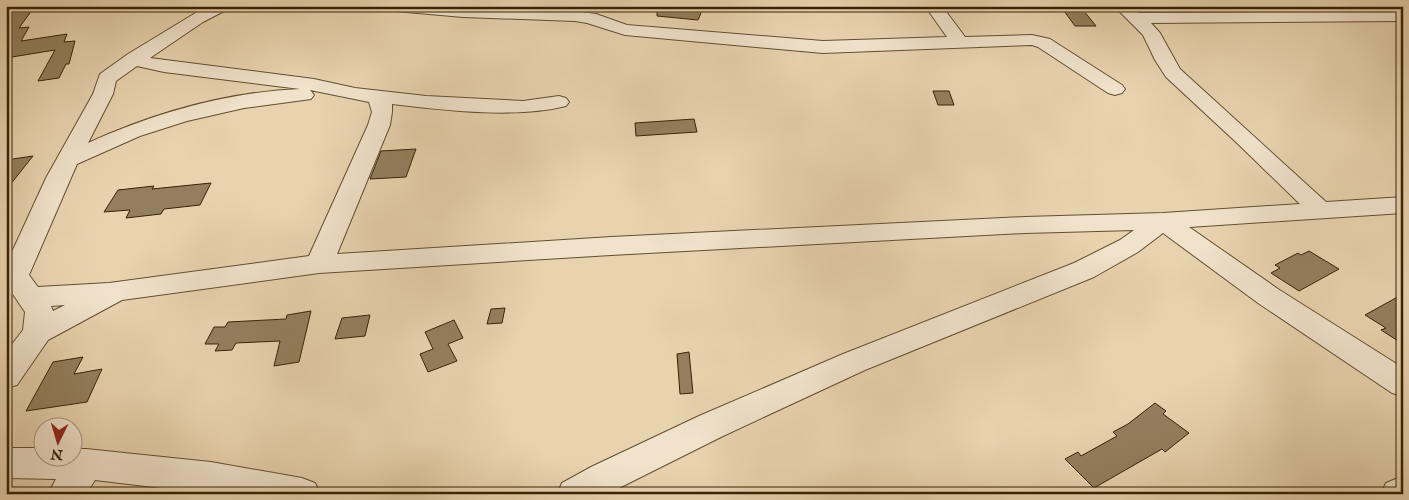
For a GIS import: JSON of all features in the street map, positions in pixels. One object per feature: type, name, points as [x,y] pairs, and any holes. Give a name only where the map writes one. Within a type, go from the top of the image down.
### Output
[{"type":"street","points":[[38,332],[40,311],[15,276],[68,160],[103,94],[107,78],[197,18],[220,6]]},
{"type":"street","points":[[395,6],[464,12],[576,16],[590,18],[625,30],[823,47],[1032,40],[1044,43],[1115,88]]},
{"type":"street","points":[[933,6],[960,43]]},
{"type":"street","points":[[1384,9],[1403,16]]},
{"type":"street","points":[[1128,12],[1403,10]]},
{"type":"street","points":[[1128,12],[1150,33],[1173,73],[1237,130],[1320,210]]},
{"type":"street","points":[[135,58],[142,62],[164,66],[250,76],[314,85],[365,95],[426,102],[523,107],[559,102]]},
{"type":"street","points":[[68,160],[141,129],[208,110],[272,97],[365,95],[381,102],[382,112],[379,125],[319,264]]},
{"type":"street","points":[[78,140],[125,136]]},
{"type":"street","points":[[30,298],[116,291],[319,264],[611,246],[1025,225],[1163,221],[1403,205]]},
{"type":"street","points":[[1163,221],[1268,296],[1403,384]]},
{"type":"street","points":[[575,494],[603,478],[695,434],[854,362],[1084,270],[1129,246],[1163,221]]},
{"type":"street","points":[[6,376],[38,332],[116,291]]},
{"type":"street","points":[[6,463],[86,464],[211,478],[302,494]]},
{"type":"street","points":[[66,494],[86,464]]},
{"type":"street","points":[[1399,494],[1403,492]]},
{"type":"building","points":[[14,6],[35,6],[19,28],[29,27],[21,41],[67,34],[64,42],[75,41],[69,64],[66,64],[59,78],[38,81],[55,50],[12,57],[6,67],[6,19]]},
{"type":"building","points":[[657,6],[704,6],[698,20],[657,16]]},
{"type":"building","points":[[1064,11],[1084,11],[1096,26],[1075,26]]},
{"type":"building","points":[[933,91],[949,91],[954,105],[938,105]]},
{"type":"building","points":[[694,119],[697,132],[636,136],[635,123]]},
{"type":"building","points":[[416,149],[406,177],[370,179],[381,151]]},
{"type":"building","points":[[33,156],[6,190],[6,160]]},
{"type":"building","points":[[211,183],[200,205],[164,209],[161,214],[126,218],[130,210],[104,212],[118,190],[154,186],[152,189]]},
{"type":"building","points":[[1309,251],[1339,269],[1299,291],[1271,273],[1280,268],[1275,265],[1298,253],[1301,255]]},
{"type":"building","points":[[1403,294],[1403,344],[1381,330],[1386,328],[1365,315]]},
{"type":"building","points":[[505,308],[502,323],[487,324],[491,309]]},
{"type":"building","points":[[311,311],[299,362],[274,366],[280,341],[236,343],[232,350],[215,351],[219,344],[205,344],[214,327],[225,327],[228,322],[286,319],[287,315]]},
{"type":"building","points":[[370,315],[365,336],[335,339],[342,318]]},
{"type":"building","points":[[454,320],[463,338],[448,344],[457,361],[428,372],[420,354],[433,349],[425,332]]},
{"type":"building","points":[[689,352],[693,393],[680,394],[677,354]]},
{"type":"building","points":[[83,357],[74,374],[102,369],[87,402],[26,411],[53,362]]},
{"type":"building","points":[[1155,403],[1166,411],[1163,414],[1189,433],[1165,452],[1162,449],[1094,488],[1065,459],[1078,452],[1081,456],[1117,436],[1113,432],[1128,424]]}]
